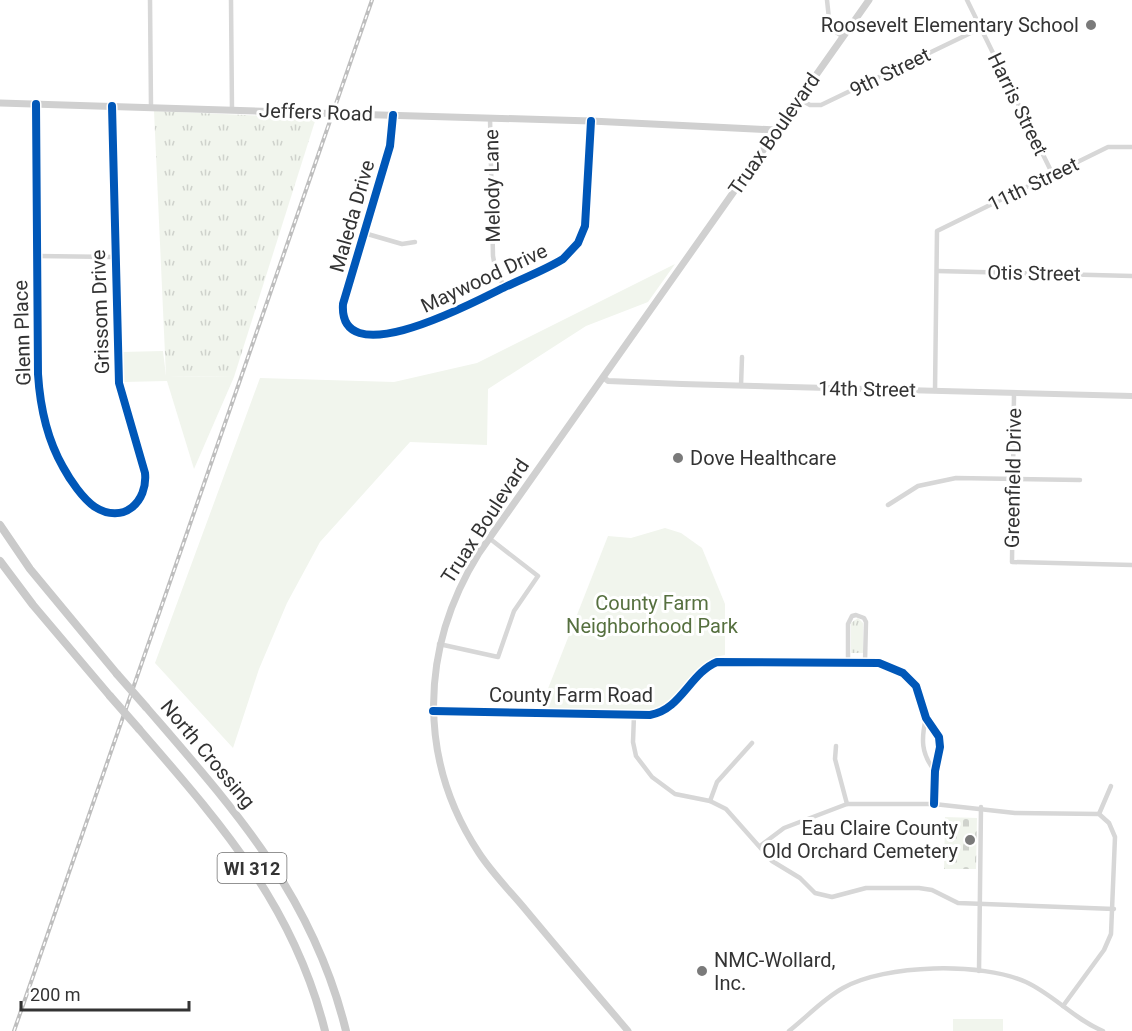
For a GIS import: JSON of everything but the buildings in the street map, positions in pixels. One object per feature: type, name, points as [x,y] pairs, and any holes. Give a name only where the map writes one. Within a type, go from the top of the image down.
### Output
[{"type":"main road","name":"Truax Boulevard","points":[[628,1031],[474,845],[445,784],[433,711],[434,676],[440,645],[460,585],[489,538],[869,0]]},
{"type":"main road","name":"Jeffers Road","points":[[0,103],[393,114],[776,130]]},
{"type":"main road","name":"North Crossing","points":[[0,525],[54,599],[238,815],[282,877],[316,944],[331,980],[346,1031]]},
{"type":"main road","name":"North Crossing","points":[[0,561],[33,605],[219,822],[264,886],[298,952],[325,1031]]},
{"type":"street","points":[[150,0],[151,107]]},
{"type":"street","points":[[231,0],[232,110]]},
{"type":"street","points":[[827,0],[830,28],[843,38]]},
{"type":"street","name":"Harris Street","points":[[967,0],[1053,175]]},
{"type":"street","name":"9th Street","points":[[800,99],[810,105],[821,105],[981,28]]},
{"type":"street","name":"Glenn Place","points":[[36,104],[38,377],[51,441],[74,484],[94,507],[118,513],[132,510]]},
{"type":"street","name":"Grissom Drive","points":[[112,106],[119,383],[145,473],[146,486],[142,497],[132,510]]},
{"type":"street","name":"Maleda Drive","points":[[349,326],[344,316],[343,304],[390,146],[393,114]]},
{"type":"street","name":"Melody Lane","points":[[490,118],[493,256],[504,287]]},
{"type":"street","name":"Maywood Drive","points":[[349,326],[357,332],[373,333],[417,327],[444,318],[564,259],[582,234],[586,216],[591,121]]},
{"type":"street","name":"11th Street","points":[[937,271],[937,231],[1108,147],[1132,147]]},
{"type":"street","points":[[364,233],[402,244],[415,242]]},
{"type":"street","points":[[37,256],[115,257]]},
{"type":"street","points":[[935,391],[937,271]]},
{"type":"street","name":"Otis Street","points":[[937,271],[1132,276]]},
{"type":"street","points":[[741,386],[742,357]]},
{"type":"street","name":"14th Street","points":[[603,377],[608,381],[741,386],[1132,396]]},
{"type":"street","name":"Greenfield Drive","points":[[1014,394],[1012,562],[1132,565]]},
{"type":"street","points":[[888,505],[918,486],[937,480],[1013,478],[1080,480]]},
{"type":"street","points":[[440,645],[498,657],[514,612],[538,576],[489,538]]},
{"type":"street","points":[[848,662],[848,624],[852,616],[856,615],[864,618],[866,622],[866,662]]},
{"type":"street","name":"County Farm Road","points":[[433,711],[634,715],[663,712],[677,700],[701,671],[717,662],[866,662],[891,666],[903,673],[915,686],[926,718],[939,736],[940,747],[935,771],[934,804]]},
{"type":"street","points":[[634,715],[633,742],[636,756],[652,777],[675,794],[710,801],[733,815],[772,861],[800,878],[815,893],[824,896],[840,896],[866,888],[919,888],[932,890],[949,901],[980,905],[1114,909]]},
{"type":"street","name":"County Farm Road","points":[[926,718],[922,741],[923,752],[935,771]]},
{"type":"street","points":[[710,801],[717,782],[752,743]]},
{"type":"street","points":[[836,746],[835,759],[847,804]]},
{"type":"street","points":[[1099,814],[1111,786]]},
{"type":"street","points":[[760,846],[784,828],[847,804],[934,804],[981,807],[1016,813],[1099,814],[1108,823],[1115,837],[1114,909],[1107,943],[1063,1006]]},
{"type":"street","points":[[979,971],[981,807]]},
{"type":"street","points":[[789,1031],[842,988],[871,976],[908,970],[979,971],[1027,982],[1103,1031]]},
{"type":"green space","points":[[154,111],[316,118],[234,377],[166,376]]},
{"type":"green space","points":[[675,264],[648,302],[586,326],[488,389],[487,445],[410,442],[320,542],[287,603],[259,669],[233,748],[155,663],[260,378],[394,382],[477,363]]},
{"type":"green space","points":[[163,351],[166,376],[234,377],[194,469],[167,381],[123,382],[121,352]]},
{"type":"green space","name":"County Farm Neighborhood Park","points":[[665,528],[681,533],[702,548],[725,604],[725,655],[704,664],[667,704],[657,709],[618,712],[540,709],[608,536],[631,538]]},
{"type":"green space","points":[[858,618],[863,623],[863,653],[851,653],[851,623]]},
{"type":"green space","points":[[945,817],[977,818],[976,869],[944,869]]},
{"type":"green space","points":[[953,1019],[1003,1019],[1003,1031],[953,1031]]},
{"type":"railway","points":[[14,1031],[372,0]]},
{"type":"cycle path","points":[[36,104],[40,398],[53,445],[73,483],[95,507],[105,512],[115,513],[132,508],[138,501],[145,484],[145,473],[119,383],[112,106]]},
{"type":"cycle path","points":[[393,115],[390,146],[343,304],[348,325],[363,334],[385,334],[441,317],[563,259],[578,243],[585,226],[591,121]]},
{"type":"cycle path","points":[[433,711],[650,715],[670,706],[700,674],[717,662],[879,663],[903,673],[916,686],[926,718],[939,737],[934,804]]},
{"type":"place","name":"Roosevelt Elementary School","points":[[1091,25]]},
{"type":"place","name":"Dove Healthcare","points":[[678,458]]},
{"type":"place","name":"Eau Claire County Old Orchard Cemetery","points":[[970,840]]},
{"type":"place","name":"NMC-Wollard, Inc.","points":[[702,971]]}]
